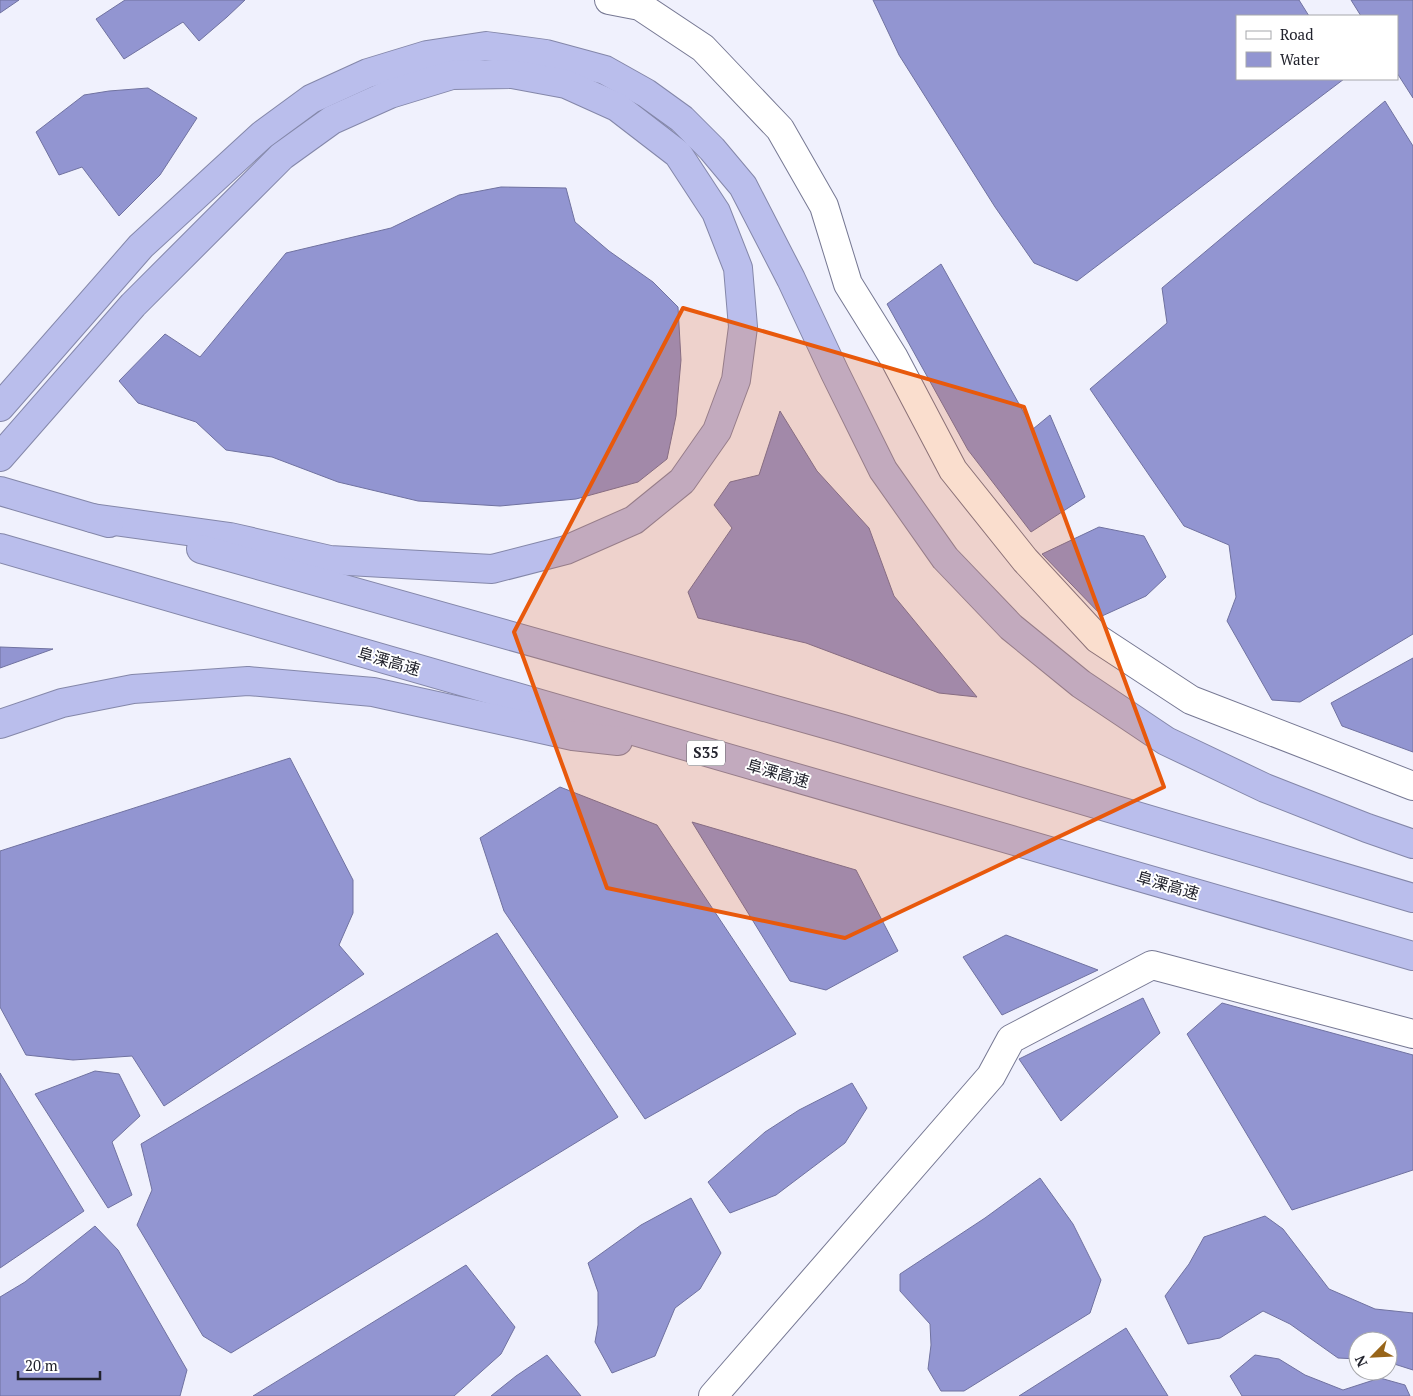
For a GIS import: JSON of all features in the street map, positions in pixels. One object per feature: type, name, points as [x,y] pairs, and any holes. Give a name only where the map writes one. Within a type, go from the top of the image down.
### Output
[{"type":"highway","points":[[0,407],[141,246],[262,135],[311,99],[368,73],[427,55],[486,46],[546,54],[605,70],[646,93],[682,119],[743,186],[791,279],[883,470],[945,558],[1011,627],[1081,684],[1166,741],[1265,788],[1413,844]]},
{"type":"highway","points":[[0,457],[132,305],[282,156],[332,120],[390,94],[452,75],[512,74],[566,84],[617,107],[678,154],[716,212],[738,268],[743,327],[736,380],[717,431],[682,481],[634,520],[566,550],[492,569],[330,560],[230,537],[92,518]]},
{"type":"highway","points":[[0,491],[843,729],[1413,898]]},
{"type":"highway","name":"阜溧高速","points":[[0,548],[1413,956]]},
{"type":"highway","points":[[0,724],[62,703],[133,689],[248,681],[373,692],[573,736],[694,749]]},
{"type":"street","points":[[609,0],[640,6],[704,48],[780,129],[824,206],[848,284],[894,358],[953,470],[1025,560],[1098,639],[1191,700],[1413,786]]},
{"type":"street","points":[[713,1396],[991,1076],[1011,1039],[1152,965],[1413,1034]]},
{"type":"highlighted area","points":[[683,308],[1024,407],[1164,787],[845,938],[607,888],[514,632]]},
{"type":"water","points":[[0,0],[19,0],[0,13]]},
{"type":"water","points":[[125,0],[245,0],[199,41],[183,22],[124,59],[96,19]]},
{"type":"water","points":[[873,0],[1299,0],[1308,15],[1236,15],[1236,80],[1343,80],[1077,281],[1034,263],[995,207],[899,55]]},
{"type":"water","points":[[1351,0],[1413,0],[1413,98],[1398,75],[1398,15],[1360,15]]},
{"type":"water","points":[[148,88],[197,118],[160,175],[119,216],[82,167],[59,175],[36,132],[84,95]]},
{"type":"water","points":[[1385,101],[1413,146],[1413,634],[1300,702],[1272,700],[1227,621],[1236,597],[1229,545],[1184,526],[1090,389],[1167,323],[1162,288]]},
{"type":"water","points":[[501,187],[566,188],[575,222],[609,251],[653,282],[678,307],[681,360],[676,416],[667,459],[638,482],[576,499],[500,506],[418,501],[338,482],[272,457],[226,450],[196,422],[138,403],[119,381],[165,334],[200,357],[286,253],[391,228],[459,195]]},
{"type":"water","points":[[941,264],[1033,429],[1050,415],[1085,497],[1031,532],[968,450],[887,304]]},
{"type":"water","points":[[780,411],[817,471],[869,528],[894,596],[977,697],[939,693],[806,643],[698,618],[688,592],[732,528],[714,505],[730,482],[759,475]]},
{"type":"water","points":[[1099,527],[1144,536],[1166,577],[1146,596],[1102,616],[1042,554]]},
{"type":"water","points":[[0,647],[53,649],[0,668]]},
{"type":"water","points":[[1413,658],[1413,752],[1342,726],[1331,703]]},
{"type":"water","points":[[290,758],[353,880],[353,913],[339,945],[364,974],[164,1106],[132,1056],[73,1060],[26,1055],[0,1007],[0,851]]},
{"type":"water","points":[[560,787],[657,825],[796,1034],[645,1119],[504,911],[480,838]]},
{"type":"water","points":[[692,822],[856,870],[898,951],[826,990],[790,981]]},
{"type":"water","points":[[497,933],[618,1117],[231,1353],[203,1336],[137,1225],[152,1190],[141,1144]]},
{"type":"water","points":[[1006,935],[1098,970],[1002,1015],[963,957]]},
{"type":"water","points":[[1143,998],[1160,1033],[1061,1121],[1019,1059]]},
{"type":"water","points":[[1222,1003],[1413,1055],[1413,1170],[1292,1210],[1187,1034]]},
{"type":"water","points":[[95,1071],[119,1074],[140,1116],[112,1142],[132,1195],[108,1208],[35,1094]]},
{"type":"water","points":[[0,1073],[84,1211],[0,1268]]},
{"type":"water","points":[[852,1083],[867,1108],[845,1143],[776,1195],[730,1213],[708,1182],[765,1132],[799,1110]]},
{"type":"water","points":[[1040,1178],[1073,1224],[1101,1280],[1090,1313],[964,1391],[941,1391],[928,1369],[931,1345],[930,1324],[900,1291],[900,1274],[985,1218]]},
{"type":"water","points":[[691,1198],[721,1253],[700,1289],[675,1308],[655,1356],[612,1373],[595,1342],[598,1325],[598,1292],[588,1263],[641,1225]]},
{"type":"water","points":[[1265,1216],[1283,1229],[1329,1289],[1375,1309],[1413,1313],[1413,1370],[1398,1365],[1398,1331],[1348,1331],[1348,1358],[1338,1358],[1290,1324],[1263,1311],[1220,1338],[1188,1344],[1165,1296],[1189,1264],[1204,1237]]},
{"type":"water","points":[[95,1226],[118,1250],[187,1370],[180,1396],[0,1396],[0,1297],[25,1282]]},
{"type":"water","points":[[466,1265],[515,1327],[501,1354],[454,1396],[253,1396]]},
{"type":"water","points":[[1126,1328],[1168,1396],[1019,1396]]},
{"type":"water","points":[[547,1355],[581,1396],[491,1396],[516,1376]]},
{"type":"water","points":[[1255,1355],[1279,1359],[1305,1375],[1343,1390],[1371,1381],[1391,1381],[1405,1385],[1410,1396],[1242,1396],[1230,1376]]}]
